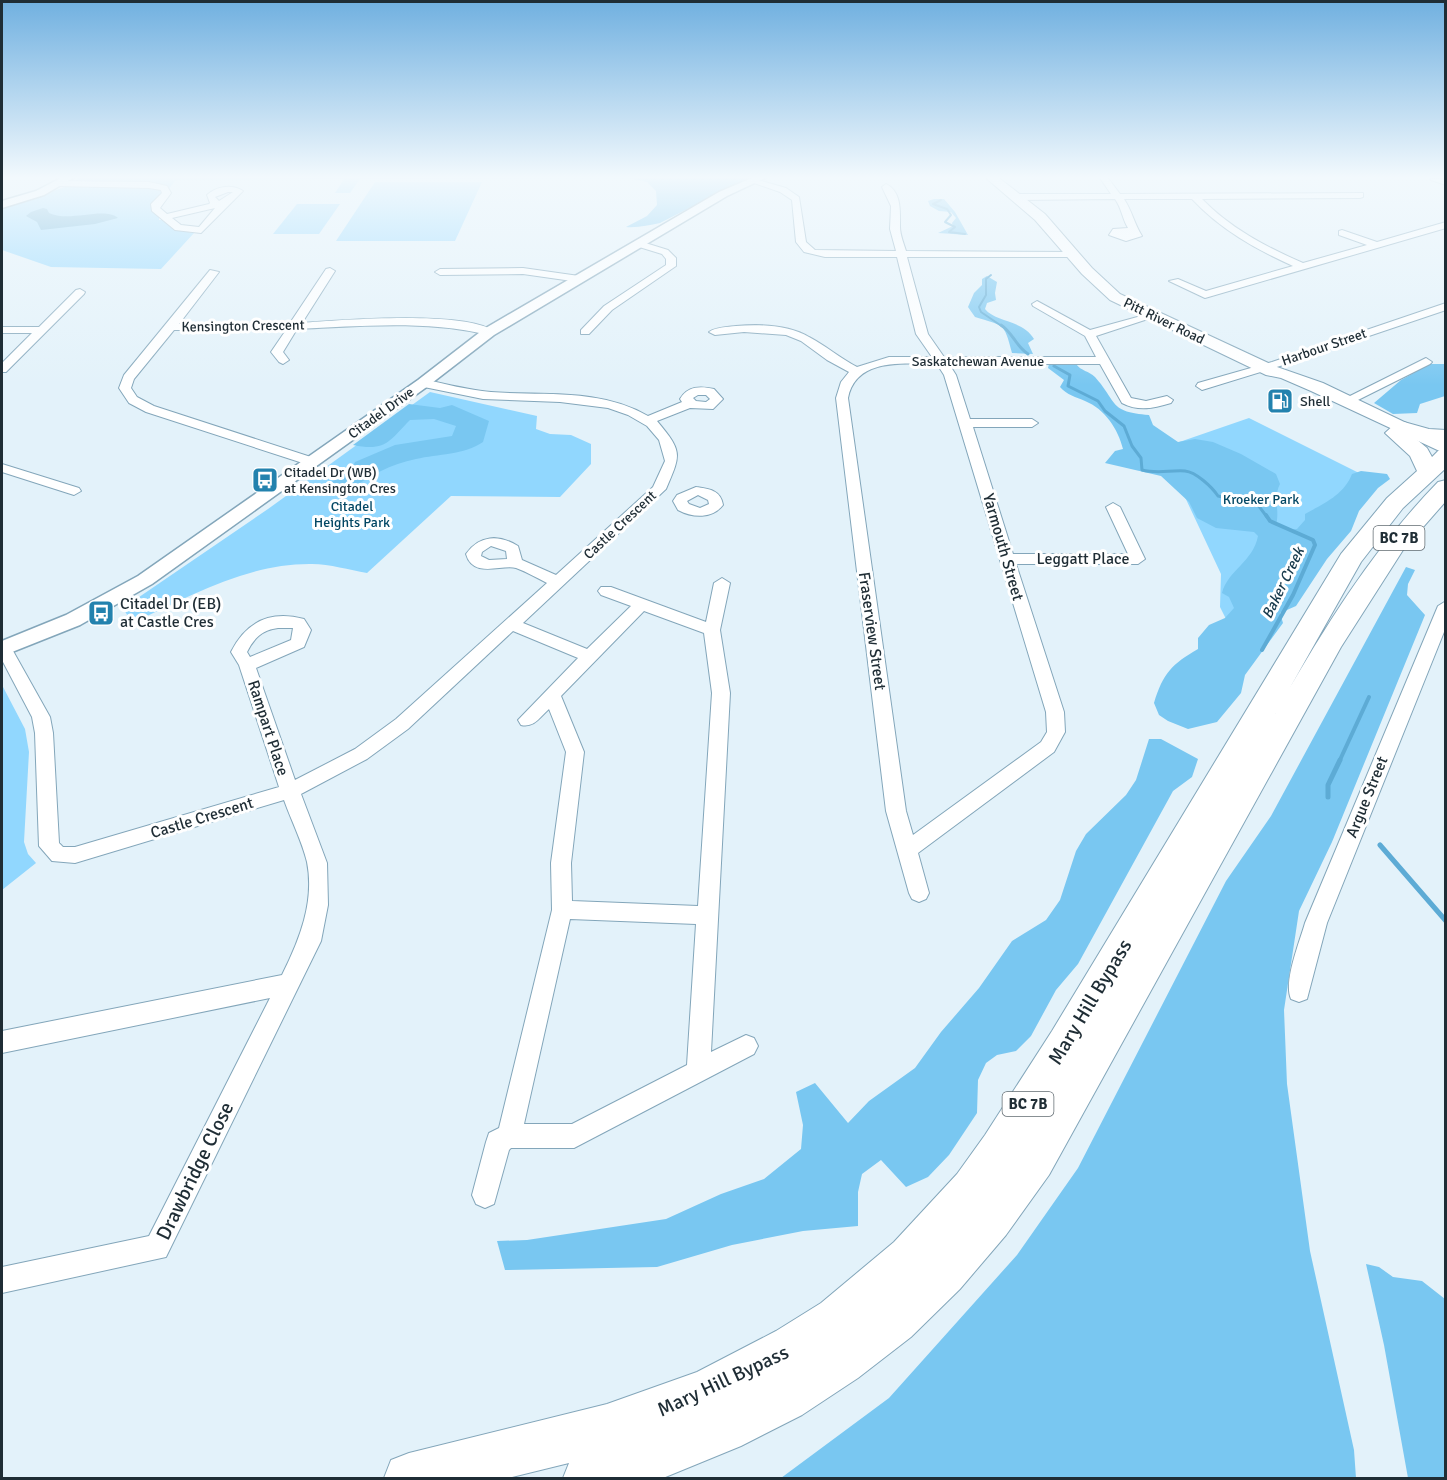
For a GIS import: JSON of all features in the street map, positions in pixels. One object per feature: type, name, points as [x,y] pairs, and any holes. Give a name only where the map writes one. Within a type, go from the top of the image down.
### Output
[{"type":"highway","points":[[1400,430],[1446,436]]},
{"type":"highway","points":[[1400,430],[1419,453],[1442,463]]},
{"type":"highway","name":"Mary Hill Bypass","points":[[409,1479],[607,1429],[708,1392],[755,1370],[837,1319],[910,1258],[972,1189],[1000,1150],[1066,1044],[1345,568],[1395,503],[1442,463]]},
{"type":"highway","name":"Mary Hill Bypass","points":[[588,1479],[670,1452],[718,1432],[811,1383],[891,1325],[958,1261],[986,1228],[1034,1160],[1296,702],[1360,596],[1402,535],[1442,463]]},
{"type":"main road","name":"Pitt River Road","points":[[1065,247],[1115,297],[1267,369],[1286,374],[1346,401],[1400,430]]},
{"type":"main road","name":"Pitt River Road","points":[[1267,369],[1276,377],[1400,430]]},
{"type":"main road","points":[[1327,400],[1346,401]]},
{"type":"street","name":"Citadel Drive","points":[[2,648],[73,620],[146,579],[423,383],[489,332],[634,247]]},
{"type":"street","points":[[585,332],[608,308],[671,266],[671,258],[665,252],[649,247]]},
{"type":"street","points":[[803,247],[810,252],[904,255],[1071,254]]},
{"type":"street","name":"Yarmouth Street","points":[[902,247],[922,334],[950,375],[966,423],[1054,712],[1056,732],[1048,747],[906,851]]},
{"type":"street","points":[[1260,247],[1304,267]]},
{"type":"street","points":[[1174,281],[1205,295],[1369,247]]},
{"type":"street","points":[[283,360],[277,352],[330,271]]},
{"type":"street","points":[[440,272],[523,271],[579,279]]},
{"type":"street","points":[[171,327],[214,272]]},
{"type":"street","points":[[2,369],[80,292]]},
{"type":"street","points":[[1037,304],[1089,334],[1126,400],[1134,405],[1146,406],[1167,400]]},
{"type":"street","name":"Harbour Street","points":[[1202,386],[1267,369],[1446,306]]},
{"type":"street","points":[[1089,334],[1152,316]]},
{"type":"street","name":"Kensington Crescent","points":[[312,462],[150,409],[133,400],[125,388],[128,378],[171,327],[423,322],[475,328],[489,332]]},
{"type":"street","points":[[715,332],[764,329],[798,331],[831,358],[855,371]]},
{"type":"street","points":[[2,330],[42,330]]},
{"type":"street","name":"Saskatchewan Avenue","points":[[855,371],[867,365],[889,361],[1103,360]]},
{"type":"street","points":[[1346,401],[1426,362]]},
{"type":"street","name":"Fraserview Street","points":[[855,371],[843,385],[842,398],[896,811],[919,893]]},
{"type":"street","name":"Castle Crescent","points":[[2,648],[40,717],[44,733],[49,846],[59,855],[75,855],[290,792],[362,754],[402,724],[659,489],[672,463],[668,444],[659,429],[633,412],[603,403],[570,398],[489,396],[423,383]]},
{"type":"street","points":[[646,421],[689,404]]},
{"type":"street","points":[[966,423],[1032,423]]},
{"type":"street","points":[[2,468],[74,491]]},
{"type":"street","points":[[659,489],[682,498]]},
{"type":"street","name":"Leggatt Place","points":[[1008,559],[1138,559],[1113,507]]},
{"type":"street","points":[[515,562],[558,582]]},
{"type":"street","points":[[698,1069],[722,693],[712,630],[722,583]]},
{"type":"street","points":[[606,591],[712,630]]},
{"type":"street","points":[[527,720],[642,604]]},
{"type":"street","name":"Argue Street","points":[[1299,992],[1306,956],[1316,924],[1446,606]]},
{"type":"street","points":[[511,624],[590,657]]},
{"type":"street","name":"Rampart Place","points":[[247,664],[290,792]]},
{"type":"street","points":[[509,1136],[562,910],[561,863],[575,752],[552,695]]},
{"type":"street","name":"Drawbridge Close","points":[[2,1280],[157,1248],[310,941],[318,905],[317,863],[290,792]]},
{"type":"street","points":[[562,910],[708,915]]},
{"type":"street","points":[[2,1042],[288,984]]},
{"type":"street","points":[[485,1195],[498,1142],[509,1136],[574,1136],[698,1069],[746,1046]]},
{"type":"green space","points":[[2,247],[181,247],[161,269],[51,267],[2,250]]},
{"type":"green space","points":[[987,276],[997,282],[996,300],[987,303],[985,309],[1029,333],[1034,339],[1028,343],[1033,354],[1012,353],[1007,335],[1001,326],[975,317],[968,307],[974,293],[982,285],[982,279]]},
{"type":"green space","points":[[1049,364],[1076,364],[1095,377],[1120,409],[1149,415],[1153,425],[1178,442],[1195,439],[1213,442],[1241,454],[1276,474],[1280,484],[1277,494],[1276,525],[1287,530],[1297,529],[1305,520],[1305,514],[1344,488],[1352,474],[1361,471],[1387,474],[1390,479],[1378,488],[1359,511],[1351,531],[1327,559],[1296,606],[1280,613],[1283,623],[1245,675],[1241,693],[1217,722],[1188,729],[1159,715],[1154,703],[1161,684],[1170,670],[1198,649],[1198,638],[1209,625],[1225,618],[1234,608],[1229,597],[1222,593],[1229,578],[1251,553],[1258,536],[1254,532],[1216,528],[1197,518],[1189,502],[1161,476],[1105,463],[1115,451],[1123,449],[1118,434],[1110,420],[1099,409],[1060,387],[1064,380],[1048,368]]},
{"type":"green space","points":[[1430,364],[1445,364],[1445,396],[1420,404],[1417,413],[1393,414],[1374,403],[1401,380]]},
{"type":"green space","name":"Citadel Heights Park","points":[[430,392],[537,416],[536,429],[550,434],[571,435],[591,444],[591,464],[560,497],[451,496],[367,573],[312,564],[264,569],[219,583],[132,623],[123,608],[268,509]]},
{"type":"green space","points":[[409,404],[440,408],[452,405],[489,421],[483,442],[459,452],[416,459],[389,467],[348,491],[326,484],[349,474],[355,462],[395,445],[452,436],[456,426],[434,419],[410,420],[391,439],[380,446],[353,445]]},
{"type":"green space","name":"Kroeker Park","points":[[1249,418],[1367,477],[1235,637],[1220,607],[1221,574],[1162,448]]},
{"type":"green space","points":[[1406,567],[1415,570],[1408,584],[1407,595],[1425,615],[1332,842],[1299,911],[1284,1010],[1287,1084],[1310,1251],[1354,1450],[1356,1478],[781,1478],[889,1398],[1017,1255],[1078,1168],[1226,881],[1271,816]]},
{"type":"green space","points":[[2,685],[25,729],[29,752],[24,842],[28,854],[36,863],[2,890]]},
{"type":"green space","points":[[1149,739],[1161,739],[1198,759],[1192,777],[1173,791],[1078,964],[1056,990],[1031,1036],[1016,1051],[997,1055],[986,1063],[978,1080],[977,1113],[949,1155],[928,1177],[906,1187],[881,1160],[862,1174],[858,1192],[858,1226],[803,1231],[732,1245],[657,1267],[505,1270],[497,1241],[527,1240],[666,1219],[721,1194],[764,1179],[801,1149],[803,1125],[796,1092],[815,1083],[848,1123],[869,1101],[915,1068],[941,1032],[979,988],[1012,941],[1046,920],[1060,900],[1076,851],[1086,834],[1126,795],[1136,780]]},
{"type":"green space","points":[[1366,1264],[1379,1267],[1393,1277],[1422,1281],[1445,1299],[1445,1478],[1408,1478],[1384,1345]]},
{"type":"waterway","name":"Baker Creek","points":[[991,275],[986,279],[986,295],[979,307],[981,312],[1003,327]]},
{"type":"waterway","name":"Baker Creek","points":[[1003,327],[1028,354]]},
{"type":"waterway","name":"Baker Creek","points":[[1054,366],[1070,375],[1068,386],[1098,401],[1105,411],[1124,426],[1132,446],[1141,458],[1142,470],[1189,472],[1203,480],[1218,496],[1258,505],[1267,517]]},
{"type":"waterway","name":"Baker Creek","points":[[1262,650],[1293,595],[1315,545],[1313,540],[1270,521],[1266,515]]},
{"type":"waterway","name":"Baker Creek","points":[[1339,762],[1369,697]]},
{"type":"waterway","name":"Baker Creek","points":[[1328,797],[1328,785],[1340,760]]},
{"type":"waterway","name":"Baker Creek","points":[[1380,845],[1446,921]]},
{"type":"place","name":"Shell","points":[[1280,401]]},
{"type":"place","name":"Citadel Dr (WB) at Kensington Cres","points":[[265,480]]},
{"type":"place","name":"Citadel Dr (EB) at Castle Cres","points":[[101,613]]}]
